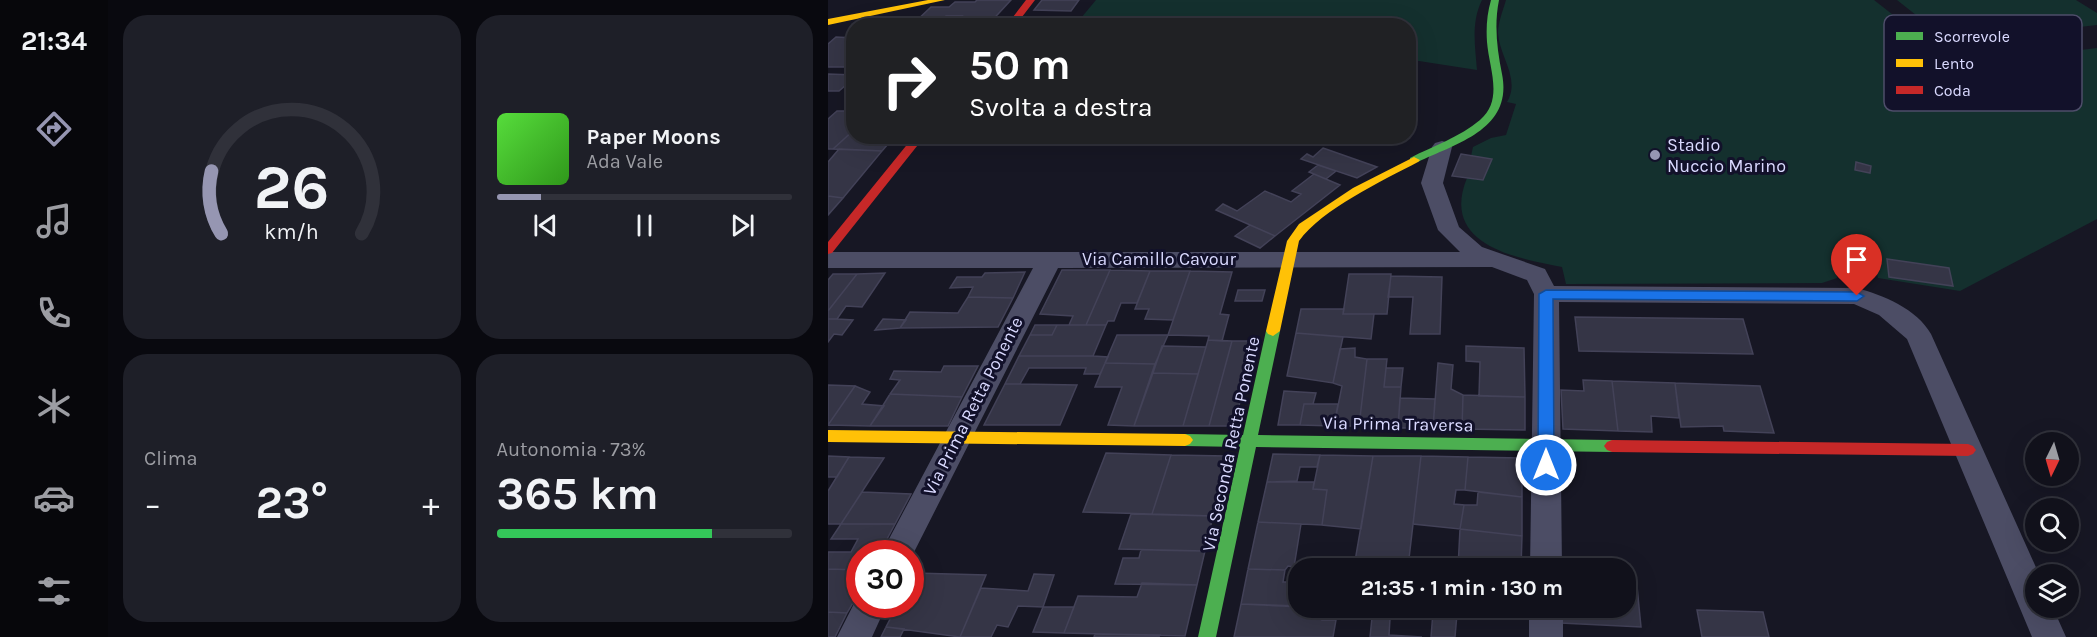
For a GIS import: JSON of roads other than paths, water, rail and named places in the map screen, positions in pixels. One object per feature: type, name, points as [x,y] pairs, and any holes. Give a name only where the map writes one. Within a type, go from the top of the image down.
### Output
[{"type":"street","points":[[831,21],[896,0]]},
{"type":"street","points":[[847,18],[941,0]]},
{"type":"street","points":[[1016,18],[1031,0]]},
{"type":"street","name":"Via Seconda Retta Ponente","points":[[1207,637],[1293,242],[1303,227],[1357,190],[1403,164],[1442,147],[1478,127],[1492,114],[1498,100],[1499,87],[1489,31],[1489,18],[1495,0]]},
{"type":"street","points":[[831,21],[846,18]]},
{"type":"street","points":[[828,250],[914,144]]},
{"type":"street","points":[[1442,147],[1432,183],[1449,230],[1474,252],[1490,260],[1512,265],[1536,275],[1546,294],[1546,558]]},
{"type":"street","name":"Via Camillo Cavour","points":[[828,260],[1291,258],[1490,260]]},
{"type":"street","name":"Via Prima Retta Ponente","points":[[904,540],[1050,259]]},
{"type":"street","points":[[1546,294],[1857,296],[1888,309],[1918,333],[2025,582]]},
{"type":"street","name":"Via Prima Traversa","points":[[828,436],[1968,450]]},
{"type":"street","points":[[854,637],[863,618]]},
{"type":"street","points":[[1546,618],[1546,637]]},
{"type":"street","points":[[2041,618],[2049,637]]},
{"type":"place","name":"Stadio Nuccio Marino","points":[[1655,155]]}]
